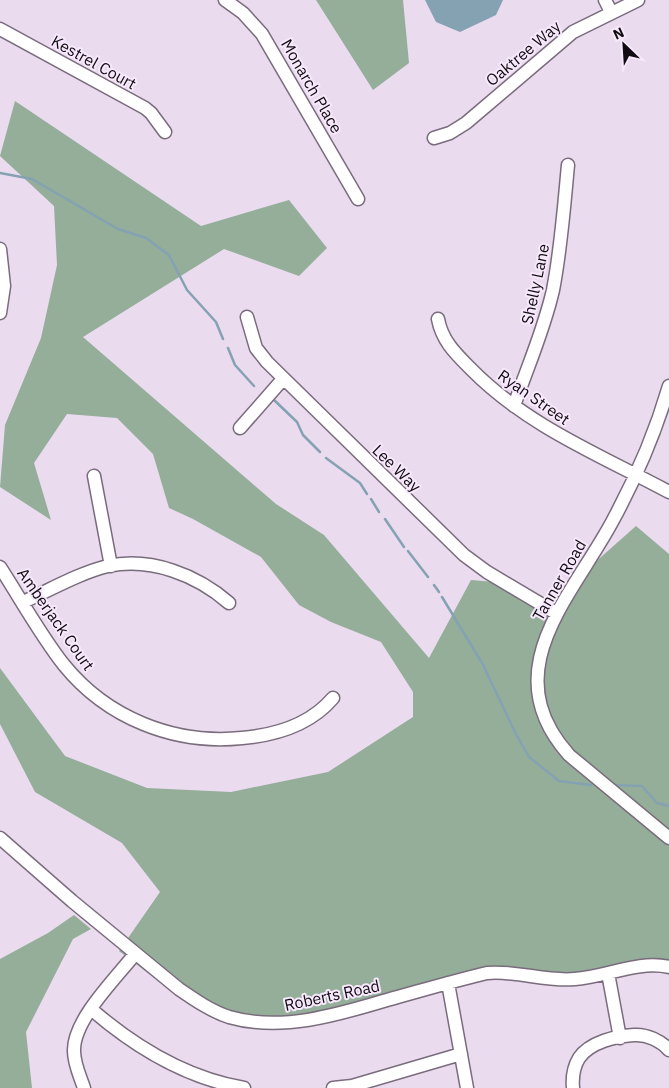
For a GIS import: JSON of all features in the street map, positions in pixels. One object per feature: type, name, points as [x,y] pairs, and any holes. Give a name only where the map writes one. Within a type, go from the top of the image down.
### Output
[{"type":"street","name":"Monarch Place","points":[[225,0],[243,13],[262,34],[358,199]]},
{"type":"street","points":[[605,0],[611,12]]},
{"type":"street","name":"Oaktree Way","points":[[434,138],[450,133],[466,123],[573,32],[638,0]]},
{"type":"street","name":"Kestrel Court","points":[[0,29],[144,108],[151,113],[164,132]]},
{"type":"street","name":"Shelly Lane","points":[[514,406],[535,350],[552,291],[562,228],[568,164]]},
{"type":"street","points":[[0,249],[4,286],[0,313]]},
{"type":"street","name":"Lee Way","points":[[247,317],[256,348],[267,362],[464,555],[487,572],[556,613]]},
{"type":"street","name":"Ryan Street","points":[[438,319],[440,330],[453,351],[488,387],[531,418],[572,443],[669,492]]},
{"type":"street","points":[[240,428],[283,379]]},
{"type":"street","name":"Tanner Road","points":[[669,386],[655,429],[636,475],[611,524],[556,613],[541,648],[538,667],[539,698],[552,733],[569,755],[669,838]]},
{"type":"street","points":[[94,476],[111,566]]},
{"type":"street","points":[[23,602],[88,573],[111,566],[126,564],[169,569],[190,577],[209,588],[229,604]]},
{"type":"street","name":"Amberjack Court","points":[[0,566],[64,664],[80,682],[115,710],[133,720],[173,734],[227,740],[262,736],[299,724],[316,715],[333,698]]},
{"type":"street","name":"Roberts Road","points":[[0,838],[135,954],[198,1002],[228,1016],[255,1022],[275,1023],[324,1017],[487,973],[499,972],[563,980],[592,977],[654,965],[669,967]]},
{"type":"street","points":[[84,1088],[75,1064],[74,1049],[80,1025],[135,954]]},
{"type":"street","points":[[608,973],[620,1038]]},
{"type":"street","points":[[448,983],[466,1088]]},
{"type":"street","points":[[91,1009],[119,1033],[172,1065],[222,1084],[244,1088]]},
{"type":"street","points":[[573,1088],[573,1072],[580,1058],[592,1046],[636,1034],[652,1038],[665,1045],[669,1050]]},
{"type":"street","points":[[333,1088],[352,1086],[461,1054]]},
{"type":"green space","points":[[316,0],[403,0],[409,63],[373,90]]},
{"type":"green space","points":[[15,101],[201,226],[289,200],[327,248],[299,276],[224,249],[83,337],[276,504],[324,535],[429,658],[471,580],[519,584],[548,604],[636,526],[669,554],[669,966],[603,977],[513,971],[351,1012],[228,1022],[178,996],[119,951],[160,892],[122,843],[35,792],[0,724],[0,668],[65,756],[147,788],[231,792],[328,772],[413,717],[413,692],[381,642],[331,622],[299,605],[261,557],[193,519],[169,508],[153,454],[117,418],[67,414],[34,463],[51,520],[0,487],[5,425],[41,338],[57,265],[54,206],[0,156]]},
{"type":"green space","points":[[74,915],[91,929],[73,939],[26,1032],[32,1088],[0,1088],[0,959],[48,933]]},
{"type":"water","points":[[425,0],[503,0],[496,15],[460,32],[436,22]]},
{"type":"waterway","points":[[0,173],[32,179],[118,229],[146,238],[169,255],[187,290],[216,322],[223,339]]},
{"type":"waterway","points":[[228,348],[235,365],[254,386]]},
{"type":"waterway","points":[[273,399],[297,422],[303,435],[320,452]]},
{"type":"waterway","points":[[326,458],[360,483],[367,494]]},
{"type":"waterway","points":[[371,499],[379,512]]},
{"type":"waterway","points":[[385,519],[404,547]]},
{"type":"waterway","points":[[408,551],[428,577]]},
{"type":"waterway","points":[[434,585],[439,592]]},
{"type":"waterway","points":[[442,597],[482,663],[529,757],[559,781],[591,785]]},
{"type":"waterway","points":[[613,785],[642,786],[657,803],[669,806]]}]
